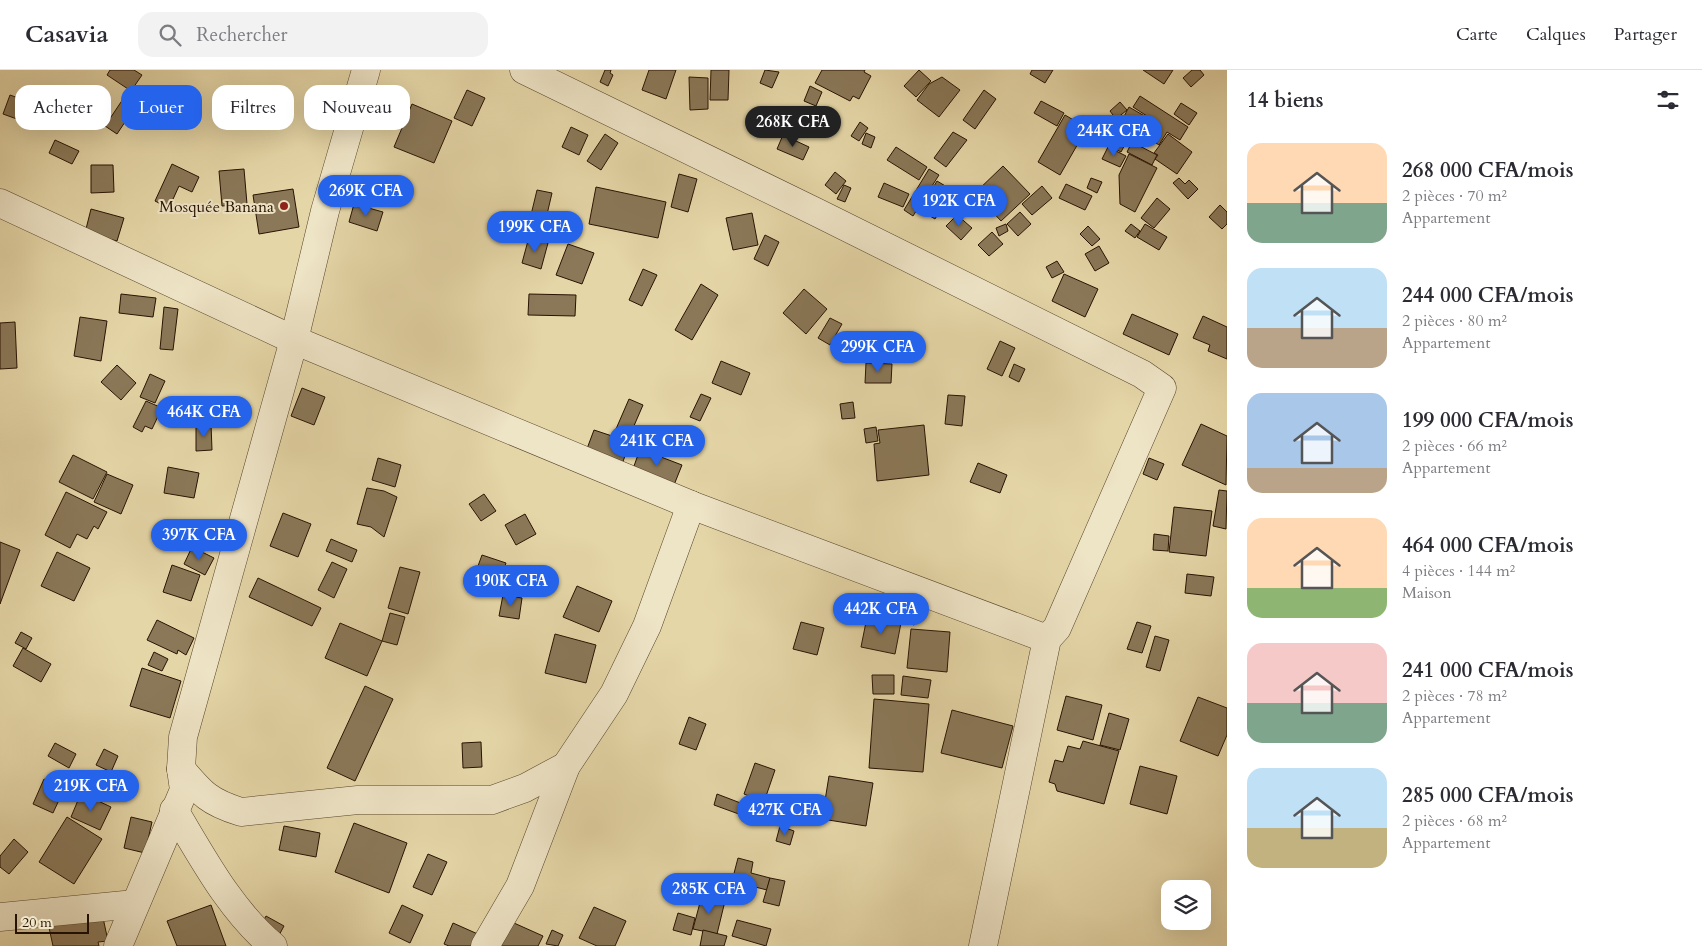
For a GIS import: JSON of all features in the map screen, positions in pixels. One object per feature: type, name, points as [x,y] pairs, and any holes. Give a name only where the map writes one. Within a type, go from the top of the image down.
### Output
[{"type":"street","points":[[118,946],[184,790],[181,768],[183,737],[294,340],[325,211],[366,70]]},
{"type":"street","points":[[524,70],[834,220],[1142,374],[1162,388],[1056,628],[1047,639],[984,946]]},
{"type":"street","points":[[0,202],[294,340],[691,505],[1047,639]]},
{"type":"street","points":[[485,946],[520,886],[566,766],[614,694],[647,626],[691,505]]},
{"type":"street","points":[[181,768],[204,796],[241,812],[358,800],[492,800],[525,788],[566,766]]},
{"type":"street","points":[[174,810],[216,880],[254,930],[273,946]]},
{"type":"street","points":[[0,917],[135,904]]},
{"type":"building","points":[[110,70],[134,70],[142,75],[135,85],[122,85],[107,75]]},
{"type":"building","points":[[605,70],[611,70],[610,73],[613,75],[608,86],[600,82]]},
{"type":"building","points":[[649,70],[676,70],[666,99],[642,90]]},
{"type":"building","points":[[711,70],[729,70],[728,100],[710,100]]},
{"type":"building","points":[[765,70],[779,72],[772,88],[760,83]]},
{"type":"building","points":[[822,70],[865,70],[864,72],[871,76],[859,99],[853,96],[850,101],[815,83]]},
{"type":"building","points":[[919,70],[931,81],[916,97],[904,86]]},
{"type":"building","points":[[1032,70],[1053,70],[1045,83],[1030,74]]},
{"type":"building","points":[[1143,70],[1173,70],[1164,84]]},
{"type":"building","points":[[1192,70],[1200,70],[1204,75],[1191,87],[1183,78]]},
{"type":"building","points":[[689,77],[708,78],[708,109],[690,110]]},
{"type":"building","points":[[942,77],[960,90],[939,117],[917,100],[929,84]]},
{"type":"building","points":[[810,86],[822,92],[816,106],[804,101]]},
{"type":"building","points":[[467,90],[485,98],[472,126],[454,118]]},
{"type":"building","points":[[984,90],[996,99],[975,129],[963,120]]},
{"type":"building","points":[[10,95],[15,97],[15,118],[3,114]]},
{"type":"building","points":[[1140,96],[1188,127],[1180,140],[1167,132],[1159,145],[1141,133],[1150,118],[1133,107]]},
{"type":"building","points":[[1041,101],[1064,113],[1057,126],[1034,113]]},
{"type":"building","points":[[121,102],[121,128],[117,134],[111,130],[111,117]]},
{"type":"building","points":[[1120,102],[1127,110],[1116,119],[1110,111]]},
{"type":"building","points":[[1181,103],[1197,113],[1189,125],[1174,114]]},
{"type":"building","points":[[412,104],[452,121],[434,163],[394,147],[401,130],[410,130],[410,109]]},
{"type":"building","points":[[1129,107],[1148,118],[1141,133],[1121,122]]},
{"type":"building","points":[[1065,115],[1087,128],[1060,175],[1038,162]]},
{"type":"building","points":[[1105,120],[1131,133],[1121,152],[1096,138]]},
{"type":"building","points":[[860,122],[868,128],[859,141],[851,136]]},
{"type":"building","points":[[571,127],[588,135],[579,155],[562,147]]},
{"type":"building","points":[[953,132],[967,140],[946,167],[934,158]]},
{"type":"building","points":[[866,133],[875,137],[871,148],[862,144]]},
{"type":"building","points":[[605,134],[618,143],[601,170],[587,161]]},
{"type":"building","points":[[1168,134],[1192,152],[1177,174],[1155,159],[1158,155],[1154,153]]},
{"type":"building","points":[[783,135],[809,147],[803,160],[777,149]]},
{"type":"building","points":[[55,140],[79,151],[72,164],[49,153]]},
{"type":"building","points":[[1132,142],[1157,155],[1152,165],[1127,152]]},
{"type":"building","points":[[896,147],[927,167],[919,180],[887,160]]},
{"type":"building","points":[[1108,147],[1126,156],[1120,167],[1102,159]]},
{"type":"building","points":[[1129,154],[1157,168],[1135,212],[1120,204],[1119,175]]},
{"type":"building","points":[[172,164],[199,177],[192,192],[179,186],[169,208],[155,201]]},
{"type":"building","points":[[91,165],[113,165],[114,192],[91,193]]},
{"type":"building","points":[[1003,166],[1030,194],[1001,221],[975,193]]},
{"type":"building","points":[[244,169],[247,204],[222,206],[219,171]]},
{"type":"building","points":[[929,169],[939,175],[913,216],[904,210]]},
{"type":"building","points":[[835,172],[846,181],[836,194],[825,185]]},
{"type":"building","points":[[679,174],[697,179],[688,212],[671,207]]},
{"type":"building","points":[[1091,178],[1102,182],[1097,193],[1087,188]]},
{"type":"building","points":[[1179,178],[1185,184],[1189,180],[1198,189],[1188,199],[1173,183]]},
{"type":"building","points":[[937,181],[952,190],[935,219],[920,210]]},
{"type":"building","points":[[884,183],[909,194],[903,207],[878,197]]},
{"type":"building","points":[[1066,184],[1092,196],[1085,210],[1059,198]]},
{"type":"building","points":[[844,185],[851,188],[845,202],[837,199]]},
{"type":"building","points":[[1042,186],[1052,198],[1032,215],[1022,204]]},
{"type":"building","points":[[596,187],[666,202],[658,238],[589,224]]},
{"type":"building","points":[[293,189],[299,227],[259,234],[253,195]]},
{"type":"building","points":[[537,190],[552,193],[545,223],[530,219]]},
{"type":"building","points":[[1157,198],[1170,209],[1154,228],[1141,218]]},
{"type":"building","points":[[354,204],[383,212],[377,231],[349,222]]},
{"type":"building","points":[[1220,205],[1227,212],[1227,224],[1222,229],[1209,217]]},
{"type":"building","points":[[91,209],[124,218],[117,241],[85,233]]},
{"type":"building","points":[[1020,212],[1031,224],[1018,236],[1007,224]]},
{"type":"building","points":[[752,213],[758,245],[733,250],[726,218]]},
{"type":"building","points":[[957,215],[972,228],[961,240],[946,226]]},
{"type":"building","points":[[1006,224],[1008,231],[999,236],[996,228]]},
{"type":"building","points":[[1131,224],[1140,231],[1135,238],[1125,231]]},
{"type":"building","points":[[1145,224],[1167,237],[1159,250],[1137,237]]},
{"type":"building","points":[[1088,226],[1100,239],[1092,246],[1080,234]]},
{"type":"building","points":[[992,232],[1003,244],[989,256],[978,245]]},
{"type":"building","points":[[765,235],[779,242],[768,266],[754,259]]},
{"type":"building","points":[[529,237],[548,243],[541,269],[522,263]]},
{"type":"building","points":[[568,244],[594,253],[582,284],[556,275]]},
{"type":"building","points":[[1099,246],[1109,263],[1095,271],[1085,254]]},
{"type":"building","points":[[1057,261],[1064,272],[1052,278],[1046,267]]},
{"type":"building","points":[[643,269],[657,275],[642,306],[629,300]]},
{"type":"building","points":[[1064,274],[1098,289],[1085,317],[1052,301]]},
{"type":"building","points":[[701,284],[718,295],[692,340],[675,330]]},
{"type":"building","points":[[804,289],[827,309],[806,334],[783,313]]},
{"type":"building","points":[[121,294],[156,298],[153,317],[119,313]]},
{"type":"building","points":[[529,294],[576,295],[575,316],[528,315]]},
{"type":"building","points":[[164,307],[178,309],[173,350],[160,349]]},
{"type":"building","points":[[1132,314],[1178,334],[1169,355],[1123,334]]},
{"type":"building","points":[[1203,316],[1227,327],[1227,359],[1208,351],[1210,345],[1193,338]]},
{"type":"building","points":[[80,317],[107,321],[101,361],[74,356]]},
{"type":"building","points":[[830,318],[842,324],[830,345],[818,338]]},
{"type":"building","points":[[15,322],[17,368],[0,369],[0,323]]},
{"type":"building","points":[[1000,341],[1015,348],[1002,376],[987,369]]},
{"type":"building","points":[[721,361],[750,373],[741,395],[712,383]]},
{"type":"building","points":[[866,363],[892,364],[891,383],[865,383]]},
{"type":"building","points":[[1014,364],[1025,369],[1019,382],[1009,377]]},
{"type":"building","points":[[117,365],[136,383],[121,400],[101,382]]},
{"type":"building","points":[[150,374],[165,381],[155,403],[140,397]]},
{"type":"building","points":[[302,388],[325,397],[314,425],[291,416]]},
{"type":"building","points":[[701,394],[711,398],[700,421],[690,417]]},
{"type":"building","points":[[948,395],[965,396],[962,426],[945,424]]},
{"type":"building","points":[[629,399],[643,405],[630,435],[616,429]]},
{"type":"building","points":[[146,401],[162,408],[152,429],[145,426],[142,432],[133,427]]},
{"type":"building","points":[[853,402],[855,418],[842,419],[840,404]]},
{"type":"building","points":[[211,424],[212,450],[196,451],[196,425]]},
{"type":"building","points":[[1201,424],[1227,436],[1226,485],[1182,465]]},
{"type":"building","points":[[924,425],[929,475],[877,481],[874,444],[880,443],[878,430]]},
{"type":"building","points":[[876,427],[878,441],[866,443],[864,429]]},
{"type":"building","points":[[594,430],[630,442],[621,467],[585,454]]},
{"type":"building","points":[[640,449],[682,465],[674,485],[633,469]]},
{"type":"building","points":[[73,455],[107,472],[93,499],[59,482]]},
{"type":"building","points":[[378,458],[401,465],[395,487],[372,480]]},
{"type":"building","points":[[1149,458],[1164,464],[1157,480],[1143,474]]},
{"type":"building","points":[[978,463],[1007,475],[1000,493],[970,482]]},
{"type":"building","points":[[168,467],[199,473],[194,498],[164,493]]},
{"type":"building","points":[[107,474],[133,485],[121,514],[94,502]]},
{"type":"building","points":[[367,488],[384,491],[397,497],[384,537],[371,527],[357,524]]},
{"type":"building","points":[[1219,490],[1227,491],[1226,529],[1213,526]]},
{"type":"building","points":[[66,492],[107,512],[98,529],[94,526],[87,539],[77,534],[70,548],[45,535]]},
{"type":"building","points":[[484,494],[496,511],[481,521],[469,504]]},
{"type":"building","points":[[1174,507],[1212,511],[1206,556],[1169,552]]},
{"type":"building","points":[[283,513],[311,524],[298,557],[270,546]]},
{"type":"building","points":[[525,514],[536,534],[516,545],[505,525]]},
{"type":"building","points":[[1154,534],[1169,536],[1168,551],[1153,550]]},
{"type":"building","points":[[331,539],[357,550],[352,562],[326,551]]},
{"type":"building","points":[[0,542],[20,550],[0,604]]},
{"type":"building","points":[[192,547],[214,558],[205,575],[184,564]]},
{"type":"building","points":[[57,552],[90,568],[74,601],[41,586]]},
{"type":"building","points":[[482,555],[506,563],[494,596],[470,588]]},
{"type":"building","points":[[332,562],[347,569],[334,598],[318,590]]},
{"type":"building","points":[[172,565],[200,575],[191,601],[163,592]]},
{"type":"building","points":[[400,567],[420,572],[408,614],[388,608]]},
{"type":"building","points":[[1187,574],[1214,577],[1211,596],[1185,593]]},
{"type":"building","points":[[258,578],[321,608],[312,626],[249,597]]},
{"type":"building","points":[[577,586],[612,601],[599,632],[563,617]]},
{"type":"building","points":[[503,595],[522,598],[519,619],[499,616]]},
{"type":"building","points":[[865,595],[877,601],[871,615],[859,610]]},
{"type":"building","points":[[896,603],[919,613],[914,625],[891,615]]},
{"type":"building","points":[[390,613],[405,617],[397,645],[382,641]]},
{"type":"building","points":[[867,617],[901,623],[895,654],[861,647]]},
{"type":"building","points":[[157,620],[194,638],[186,655],[178,650],[177,654],[147,640]]},
{"type":"building","points":[[801,622],[824,628],[817,655],[793,649]]},
{"type":"building","points":[[1137,622],[1151,626],[1142,653],[1127,649]]},
{"type":"building","points":[[340,623],[382,641],[367,676],[325,658]]},
{"type":"building","points":[[911,629],[950,632],[947,672],[907,668]]},
{"type":"building","points":[[21,632],[32,638],[26,649],[15,643]]},
{"type":"building","points":[[555,634],[596,645],[586,683],[545,673]]},
{"type":"building","points":[[1155,636],[1169,640],[1160,671],[1146,667]]},
{"type":"building","points":[[23,648],[51,664],[41,682],[13,666]]},
{"type":"building","points":[[154,652],[168,659],[162,671],[148,665]]},
{"type":"building","points":[[142,668],[181,681],[170,718],[130,706]]},
{"type":"building","points":[[872,675],[894,675],[894,694],[873,694]]},
{"type":"building","points":[[903,676],[931,680],[928,698],[901,695]]},
{"type":"building","points":[[365,686],[393,699],[355,781],[327,768]]},
{"type":"building","points":[[1066,696],[1102,705],[1093,740],[1057,730]]},
{"type":"building","points":[[1198,697],[1227,708],[1227,735],[1218,756],[1180,741]]},
{"type":"building","points":[[874,699],[929,704],[923,772],[869,768]]},
{"type":"building","points":[[952,710],[1013,726],[1002,768],[941,753]]},
{"type":"building","points":[[1109,713],[1129,719],[1120,750],[1100,745]]},
{"type":"building","points":[[689,717],[706,724],[696,750],[679,744]]},
{"type":"building","points":[[1083,741],[1119,751],[1104,804],[1057,791],[1055,784],[1049,782],[1055,760],[1063,762],[1068,746],[1080,749]]},
{"type":"building","points":[[481,742],[482,767],[463,768],[462,743]]},
{"type":"building","points":[[55,743],[76,754],[69,768],[48,756]]},
{"type":"building","points":[[104,749],[118,756],[111,772],[96,765]]},
{"type":"building","points":[[755,763],[775,770],[764,802],[744,794]]},
{"type":"building","points":[[1140,766],[1177,776],[1167,814],[1130,804]]},
{"type":"building","points":[[829,776],[873,783],[866,826],[822,819]]},
{"type":"building","points":[[44,779],[65,787],[53,813],[33,804]]},
{"type":"building","points":[[81,793],[111,807],[100,830],[71,817]]},
{"type":"building","points":[[717,794],[751,807],[747,817],[714,805]]},
{"type":"building","points":[[67,817],[102,839],[74,884],[39,862]]},
{"type":"building","points":[[131,817],[152,822],[145,853],[124,848]]},
{"type":"building","points":[[354,823],[407,843],[389,893],[335,872]]},
{"type":"building","points":[[284,826],[320,833],[316,857],[279,850]]},
{"type":"building","points":[[780,826],[794,831],[790,845],[776,841]]},
{"type":"building","points":[[14,839],[28,852],[9,874],[0,867],[0,856]]},
{"type":"building","points":[[428,854],[447,862],[432,895],[413,887]]},
{"type":"building","points":[[738,858],[753,862],[751,873],[770,878],[767,890],[732,881]]},
{"type":"building","points":[[770,878],[785,881],[779,906],[763,902]]},
{"type":"building","points":[[702,895],[725,901],[717,934],[693,929]]},
{"type":"building","points":[[211,905],[226,946],[177,946],[167,921]]},
{"type":"building","points":[[402,905],[423,915],[410,943],[389,933]]},
{"type":"building","points":[[594,907],[626,921],[615,946],[597,946],[579,938]]},
{"type":"building","points":[[102,913],[108,941],[98,942],[99,946],[53,946],[48,923]]},
{"type":"building","points":[[678,913],[695,918],[691,935],[673,930]]},
{"type":"building","points":[[266,916],[284,926],[277,939],[259,929]]},
{"type":"building","points":[[505,919],[543,936],[538,946],[492,946]]},
{"type":"building","points":[[737,920],[771,929],[766,946],[732,936]]},
{"type":"building","points":[[453,923],[480,935],[475,946],[449,946],[444,944]]},
{"type":"building","points":[[552,930],[563,935],[558,946],[546,944]]},
{"type":"building","points":[[703,930],[727,936],[724,946],[700,946]]},
{"type":"place","name":"Mosquée Banana","points":[[284,206]]}]
